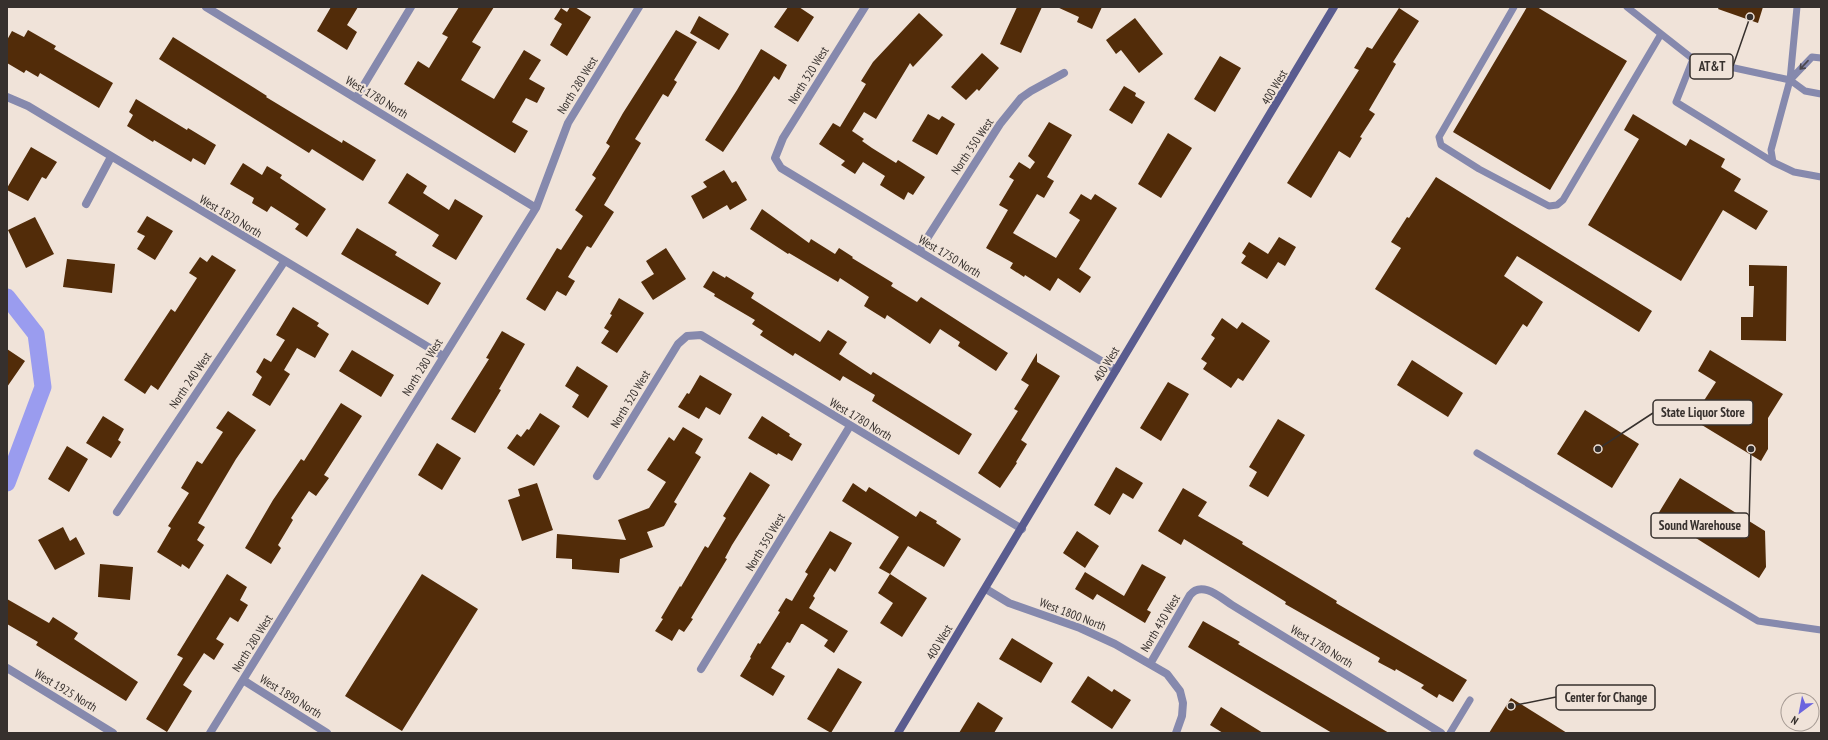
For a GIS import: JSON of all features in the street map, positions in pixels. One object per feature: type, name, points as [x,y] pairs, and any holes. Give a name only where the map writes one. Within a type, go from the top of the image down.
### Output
[{"type":"street","name":"West 1780 North","points":[[206,7],[536,208]]},
{"type":"street","points":[[356,98],[411,7]]},
{"type":"street","name":"North 280 West","points":[[210,733],[536,208],[568,123],[639,7]]},
{"type":"street","name":"North 320 West","points":[[775,158],[783,138],[865,7]]},
{"type":"street","name":"400 West","points":[[898,733],[986,589],[1334,7]]},
{"type":"street","name":"North 350 West","points":[[919,251],[995,130],[1021,98],[1031,90],[1064,73]]},
{"type":"street","name":"West 1820 North","points":[[7,97],[28,106],[284,262],[443,356]]},
{"type":"street","points":[[86,204],[111,157]]},
{"type":"street","name":"West 1750 North","points":[[775,158],[781,168],[788,173],[1116,370]]},
{"type":"street","name":"North 240 West","points":[[117,512],[284,262]]},
{"type":"street","name":"West 1780 North","points":[[687,336],[701,335],[711,340],[850,426],[1022,529]]},
{"type":"street","name":"North 320 West","points":[[597,476],[678,344],[687,336]]},
{"type":"street","name":"North 350 West","points":[[701,669],[850,426]]},
{"type":"street","name":"West 1800 North","points":[[986,589],[1008,603],[1080,628],[1115,644],[1168,674],[1180,691],[1183,703],[1182,716],[1176,733]]},
{"type":"street","name":"West 1780 North","points":[[1190,595],[1197,590],[1204,589],[1212,592],[1441,733]]},
{"type":"street","name":"North 430 West","points":[[1150,664],[1190,595]]},
{"type":"street","name":"West 1925 North","points":[[7,668],[113,733]]},
{"type":"street","name":"West 1890 North","points":[[243,680],[327,733]]},
{"type":"lane","points":[[1514,7],[1439,137],[1441,145],[1479,169],[1549,206],[1557,205],[1563,200],[1661,34]]},
{"type":"lane","points":[[1627,7],[1693,59],[1790,80],[1805,91],[1821,94]]},
{"type":"lane","points":[[1773,162],[1771,150],[1790,80],[1797,7]]},
{"type":"lane","points":[[1790,80],[1812,57],[1821,58]]},
{"type":"lane","points":[[1693,59],[1676,102],[1773,162],[1794,172],[1821,177]]},
{"type":"lane","points":[[1477,453],[1758,621],[1821,630]]},
{"type":"lane","points":[[1450,733],[1470,700]]},
{"type":"building","points":[[331,7],[358,7],[347,25],[357,32],[347,50],[317,31]]},
{"type":"building","points":[[459,7],[494,7],[472,42],[481,47],[461,80],[494,99],[524,50],[541,60],[529,79],[545,88],[537,103],[526,98],[512,122],[528,131],[515,153],[404,84],[418,61],[429,68],[448,37],[442,34]]},
{"type":"building","points":[[570,7],[575,7],[591,17],[567,56],[550,45],[562,24],[554,19],[561,8],[567,12]]},
{"type":"building","points":[[788,7],[799,7],[814,17],[798,42],[774,27]]},
{"type":"building","points":[[1017,7],[1042,7],[1021,53],[1000,44]]},
{"type":"building","points":[[1057,7],[1102,7],[1092,29],[1077,22],[1079,17]]},
{"type":"building","points":[[1527,7],[1537,7],[1627,61],[1550,190],[1453,132]]},
{"type":"building","points":[[1719,7],[1763,7],[1758,23],[1718,9]]},
{"type":"building","points":[[1399,8],[1419,21],[1393,62],[1396,64],[1369,110],[1375,114],[1360,137],[1362,138],[1350,158],[1339,151],[1311,198],[1287,183],[1359,70],[1354,68],[1367,47],[1372,49]]},
{"type":"building","points":[[919,13],[943,35],[913,67],[910,63],[876,119],[864,112],[852,131],[864,139],[862,141],[872,148],[896,163],[898,160],[925,177],[913,195],[908,192],[904,200],[880,185],[885,176],[863,162],[855,174],[841,165],[845,161],[819,144],[833,123],[840,127],[866,84],[861,81],[873,62]]},
{"type":"building","points":[[699,16],[729,34],[719,50],[690,33]]},
{"type":"building","points":[[1135,18],[1163,54],[1139,73],[1121,50],[1116,54],[1106,40]]},
{"type":"building","points":[[28,30],[56,46],[54,49],[113,83],[99,108],[40,73],[38,77],[26,70],[24,73],[7,63],[7,40],[12,31],[24,37]]},
{"type":"building","points":[[676,30],[697,42],[674,80],[677,82],[668,97],[663,94],[635,139],[641,143],[604,205],[614,212],[591,248],[587,246],[568,277],[575,281],[566,296],[557,291],[545,311],[526,299],[557,248],[561,250],[583,216],[575,210],[596,178],[592,175],[610,146],[606,143],[623,113]]},
{"type":"building","points":[[173,37],[267,96],[266,97],[342,143],[343,140],[376,160],[363,181],[312,149],[309,153],[159,59]]},
{"type":"building","points":[[761,49],[787,65],[779,80],[774,76],[723,152],[705,140]]},
{"type":"building","points":[[982,53],[999,68],[979,91],[977,89],[966,100],[951,87]]},
{"type":"building","points":[[1220,56],[1241,68],[1215,112],[1194,99]]},
{"type":"building","points":[[1124,86],[1136,93],[1135,96],[1145,102],[1132,124],[1109,110]]},
{"type":"building","points":[[136,99],[187,130],[188,128],[216,145],[205,165],[193,158],[191,162],[127,126],[133,115],[129,112]]},
{"type":"building","points":[[928,114],[939,120],[942,116],[955,124],[937,155],[912,141]]},
{"type":"building","points":[[1633,114],[1686,146],[1690,139],[1725,159],[1721,167],[1741,179],[1734,191],[1768,211],[1756,230],[1723,210],[1681,281],[1588,225],[1639,139],[1624,130]]},
{"type":"building","points":[[1049,122],[1072,135],[1047,177],[1054,181],[1044,198],[1037,194],[1013,233],[1056,258],[1080,220],[1069,213],[1081,194],[1091,200],[1095,194],[1117,208],[1079,269],[1091,277],[1080,293],[1058,278],[1050,291],[1025,275],[1024,277],[1010,268],[1013,263],[986,248],[1008,210],[999,205],[1014,180],[1009,177],[1019,162],[1030,169],[1035,162],[1028,156]]},
{"type":"building","points":[[1168,133],[1192,148],[1161,198],[1138,184]]},
{"type":"building","points":[[31,147],[57,162],[46,179],[42,177],[28,201],[7,190],[7,188]]},
{"type":"building","points":[[243,163],[262,175],[267,166],[282,175],[280,178],[326,209],[307,237],[295,229],[299,224],[271,206],[267,212],[252,203],[254,198],[230,184]]},
{"type":"building","points":[[724,170],[732,183],[736,181],[747,200],[730,210],[727,205],[703,219],[691,196],[707,187],[703,182]]},
{"type":"building","points":[[407,173],[427,186],[423,193],[449,210],[455,199],[483,216],[456,260],[432,246],[439,235],[388,203]]},
{"type":"building","points":[[1436,177],[1652,311],[1639,332],[1517,256],[1504,276],[1543,302],[1527,327],[1523,324],[1496,365],[1375,289],[1401,248],[1391,242]]},
{"type":"building","points":[[762,209],[809,243],[811,239],[835,254],[839,248],[853,257],[852,258],[893,283],[891,286],[917,302],[921,297],[1008,353],[996,371],[958,346],[960,342],[940,329],[930,344],[887,315],[885,319],[864,306],[869,297],[840,278],[838,282],[789,253],[788,254],[750,229]]},
{"type":"building","points":[[147,216],[173,231],[155,260],[137,249],[145,236],[137,232]]},
{"type":"building","points":[[35,217],[54,254],[26,268],[8,230]]},
{"type":"building","points":[[357,228],[397,252],[395,255],[441,283],[428,305],[341,254]]},
{"type":"building","points":[[1279,237],[1296,247],[1285,266],[1278,262],[1267,279],[1241,263],[1246,256],[1242,253],[1249,242],[1268,254]]},
{"type":"building","points":[[666,248],[686,279],[653,300],[641,282],[654,274],[646,261]]},
{"type":"building","points":[[212,255],[236,270],[158,390],[151,385],[145,394],[124,380],[171,309],[175,312],[197,278],[189,273],[200,257],[207,262]]},
{"type":"building","points":[[67,259],[115,264],[112,293],[63,287]]},
{"type":"building","points":[[1749,265],[1787,266],[1786,341],[1741,340],[1741,317],[1753,317],[1754,286],[1749,286]]},
{"type":"building","points":[[713,271],[725,278],[726,276],[754,293],[751,298],[820,342],[828,330],[847,342],[839,354],[871,375],[873,372],[972,434],[959,455],[872,401],[875,395],[843,376],[840,381],[795,353],[793,356],[760,335],[763,331],[752,324],[755,320],[714,296],[715,294],[703,287]]},
{"type":"building","points":[[619,298],[644,313],[617,353],[601,343],[609,331],[604,328],[612,315],[610,314]]},
{"type":"building","points":[[293,307],[319,323],[317,326],[329,334],[315,358],[297,348],[284,370],[290,374],[270,406],[252,395],[262,377],[256,372],[264,358],[271,362],[285,340],[276,335]]},
{"type":"building","points":[[1222,318],[1237,329],[1242,322],[1270,341],[1243,381],[1238,378],[1231,388],[1203,369],[1207,363],[1201,359],[1215,338],[1211,335]]},
{"type":"building","points":[[502,331],[525,344],[499,389],[501,390],[475,433],[451,419],[489,359],[486,358]]},
{"type":"building","points":[[7,349],[25,361],[7,387]]},
{"type":"building","points":[[352,350],[394,375],[381,397],[339,371]]},
{"type":"building","points":[[1710,350],[1783,394],[1768,418],[1768,449],[1761,461],[1692,419],[1716,382],[1698,371]]},
{"type":"building","points":[[1037,353],[1037,362],[1060,376],[1021,440],[1027,444],[1016,462],[1017,463],[1000,488],[978,473],[1018,411],[1014,409],[1029,385],[1021,380]]},
{"type":"building","points":[[1412,360],[1463,393],[1448,417],[1397,385]]},
{"type":"building","points":[[577,366],[608,386],[588,418],[572,407],[579,395],[565,386]]},
{"type":"building","points":[[700,375],[732,394],[720,415],[706,407],[699,419],[678,407],[687,393],[689,394]]},
{"type":"building","points":[[1168,382],[1189,394],[1161,441],[1140,428]]},
{"type":"building","points":[[341,403],[362,416],[324,475],[329,478],[316,496],[309,491],[291,518],[293,520],[278,545],[281,548],[271,564],[245,548],[273,500],[301,459],[304,461]]},
{"type":"building","points":[[1585,410],[1639,444],[1612,488],[1557,454]]},
{"type":"building","points":[[228,411],[256,430],[236,459],[198,523],[205,527],[197,540],[204,545],[189,569],[182,564],[181,567],[157,552],[171,528],[168,526],[189,493],[181,488],[197,461],[202,464],[223,432],[216,428]]},
{"type":"building","points":[[540,413],[560,426],[534,466],[507,448],[517,434],[521,437],[527,429],[529,430]]},
{"type":"building","points":[[103,416],[124,429],[118,440],[121,442],[111,458],[86,443]]},
{"type":"building","points":[[762,416],[790,434],[789,436],[802,444],[792,461],[778,453],[777,455],[748,438]]},
{"type":"building","points":[[1278,419],[1305,435],[1268,497],[1249,486],[1257,472],[1249,467]]},
{"type":"building","points":[[683,427],[703,439],[695,453],[701,457],[674,502],[677,504],[664,526],[647,532],[653,547],[620,559],[619,573],[572,569],[572,559],[556,558],[557,534],[626,540],[618,520],[649,508],[666,482],[647,470],[669,437],[674,441]]},
{"type":"building","points":[[437,443],[461,458],[442,490],[418,475]]},
{"type":"building","points":[[67,446],[88,459],[69,492],[48,479]]},
{"type":"building","points":[[1116,467],[1143,483],[1133,499],[1123,493],[1110,515],[1094,505]]},
{"type":"building","points":[[750,472],[770,485],[732,545],[725,558],[727,559],[691,618],[693,619],[684,632],[679,629],[672,641],[655,631],[663,619],[661,618],[705,546],[708,548],[726,518],[723,516]]},
{"type":"building","points":[[1680,478],[1765,531],[1766,567],[1759,578],[1658,514]]},
{"type":"building","points":[[537,483],[553,530],[522,541],[508,500],[520,496],[518,489]]},
{"type":"building","points":[[853,483],[866,492],[869,487],[916,517],[920,511],[937,521],[936,523],[961,539],[944,567],[908,546],[890,574],[879,568],[899,537],[842,501]]},
{"type":"building","points":[[1183,488],[1207,502],[1198,516],[1243,542],[1242,544],[1337,601],[1336,603],[1467,680],[1453,702],[1439,694],[1437,698],[1421,688],[1424,685],[1396,669],[1395,671],[1378,662],[1380,658],[1285,604],[1286,602],[1184,539],[1181,545],[1158,531]]},
{"type":"building","points":[[63,527],[70,541],[76,537],[85,554],[55,570],[38,540]]},
{"type":"building","points":[[830,531],[852,543],[835,572],[830,568],[813,596],[815,598],[809,608],[848,631],[834,653],[824,646],[828,640],[801,624],[790,643],[787,642],[771,668],[785,676],[773,696],[740,676],[758,643],[760,644],[780,612],[778,611],[786,598],[792,601],[808,574],[805,572]]},
{"type":"building","points":[[1077,531],[1099,546],[1085,568],[1063,553]]},
{"type":"building","points":[[100,564],[133,567],[130,600],[98,597]]},
{"type":"building","points":[[1142,564],[1166,577],[1147,610],[1151,612],[1145,623],[1097,594],[1093,600],[1075,589],[1085,572],[1124,596]]},
{"type":"building","points":[[227,574],[247,587],[240,600],[248,605],[238,622],[230,617],[216,639],[224,644],[214,660],[204,653],[183,685],[192,691],[167,732],[146,719],[183,658],[177,655]]},
{"type":"building","points":[[422,574],[478,609],[402,731],[345,696]]},
{"type":"building","points":[[890,574],[927,598],[902,637],[880,623],[893,603],[878,593]]},
{"type":"building","points":[[7,599],[49,623],[53,617],[78,633],[74,639],[138,682],[126,701],[36,645],[38,642],[7,624]]},
{"type":"building","points":[[1203,621],[1240,642],[1238,644],[1389,733],[1332,733],[1188,647]]},
{"type":"building","points":[[1012,638],[1053,663],[1041,683],[999,659]]},
{"type":"building","points":[[838,668],[862,682],[831,733],[807,719]]},
{"type":"building","points":[[1088,676],[1112,692],[1114,689],[1131,700],[1112,729],[1071,702]]},
{"type":"building","points":[[1511,698],[1548,721],[1567,733],[1489,733]]},
{"type":"building","points":[[978,702],[1003,718],[994,733],[959,733]]},
{"type":"building","points":[[1221,707],[1263,733],[1223,733],[1210,725]]},
{"type":"waterway","points":[[7,297],[36,334],[43,387],[7,483]]},
{"type":"place","name":"AT&T","points":[[1750,17]]},
{"type":"place","name":"State Liquor Store","points":[[1598,449]]},
{"type":"place","name":"Sound Warehouse","points":[[1751,449]]},
{"type":"place","name":"Center for Change","points":[[1511,706]]}]
